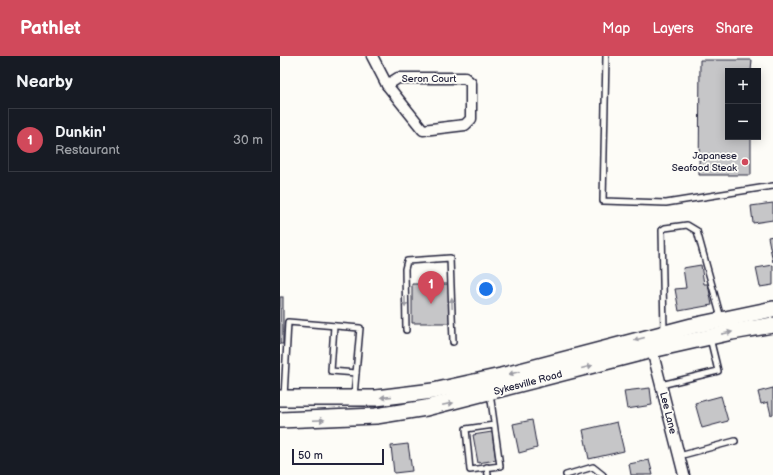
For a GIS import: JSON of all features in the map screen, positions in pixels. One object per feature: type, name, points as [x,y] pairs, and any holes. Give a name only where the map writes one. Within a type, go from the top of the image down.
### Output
[{"type":"main road","name":"Sykesville Road","points":[[282,398],[354,399],[408,395],[455,387],[721,319],[773,309]]},
{"type":"main road","name":"Sykesville Road","points":[[280,420],[376,416],[426,408],[490,393],[652,350],[773,325]]},
{"type":"street","name":"Seron Court","points":[[372,56],[387,85],[423,130],[465,125],[471,119],[471,82],[465,78],[398,78],[387,85]]},
{"type":"street","name":"Lee Lane","points":[[652,350],[684,475]]},
{"type":"lane","points":[[606,56],[603,201],[666,202],[773,186]]},
{"type":"lane","points":[[664,333],[662,230],[664,228],[687,225],[697,231],[721,319]]},
{"type":"lane","points":[[406,330],[405,269],[407,261],[450,258],[453,342]]},
{"type":"lane","points":[[282,398],[288,322],[360,328],[354,399]]},
{"type":"lane","points":[[334,326],[331,371],[356,373]]},
{"type":"lane","points":[[661,385],[718,371],[710,337]]},
{"type":"lane","points":[[490,393],[500,466],[470,470],[466,429],[494,425]]},
{"type":"lane","points":[[679,456],[736,441]]},
{"type":"lane","points":[[566,475],[593,467],[604,475]]},
{"type":"lane","points":[[487,468],[488,475]]},
{"type":"building","points":[[700,60],[752,60],[751,68],[725,68],[725,140],[751,140],[751,175],[699,175]]},
{"type":"building","points":[[773,203],[773,220],[753,223],[751,206]]},
{"type":"building","points":[[773,236],[773,262],[768,237]]},
{"type":"building","points":[[701,265],[704,284],[708,284],[712,305],[679,311],[675,289],[686,288],[683,268]]},
{"type":"building","points":[[773,265],[773,285],[760,287],[756,268]]},
{"type":"building","points":[[412,284],[449,284],[451,323],[412,323]]},
{"type":"building","points":[[280,297],[283,297],[283,344],[280,344]]},
{"type":"building","points":[[650,388],[652,405],[627,409],[624,391]]},
{"type":"building","points":[[773,388],[773,414],[771,415],[768,402],[761,404],[758,392]]},
{"type":"building","points":[[721,396],[728,421],[702,428],[695,403]]},
{"type":"building","points":[[532,420],[537,448],[519,453],[513,424]]},
{"type":"building","points":[[617,422],[624,451],[589,459],[583,430]]},
{"type":"building","points":[[492,432],[496,460],[478,463],[473,435]]},
{"type":"building","points":[[408,444],[412,471],[394,473],[391,446]]},
{"type":"building","points":[[649,460],[653,475],[631,475],[629,464]]},
{"type":"place","name":"Japanese Seafood Steak","points":[[745,162]]},
{"type":"place","name":"Dunkin'","points":[[431,304]]}]
